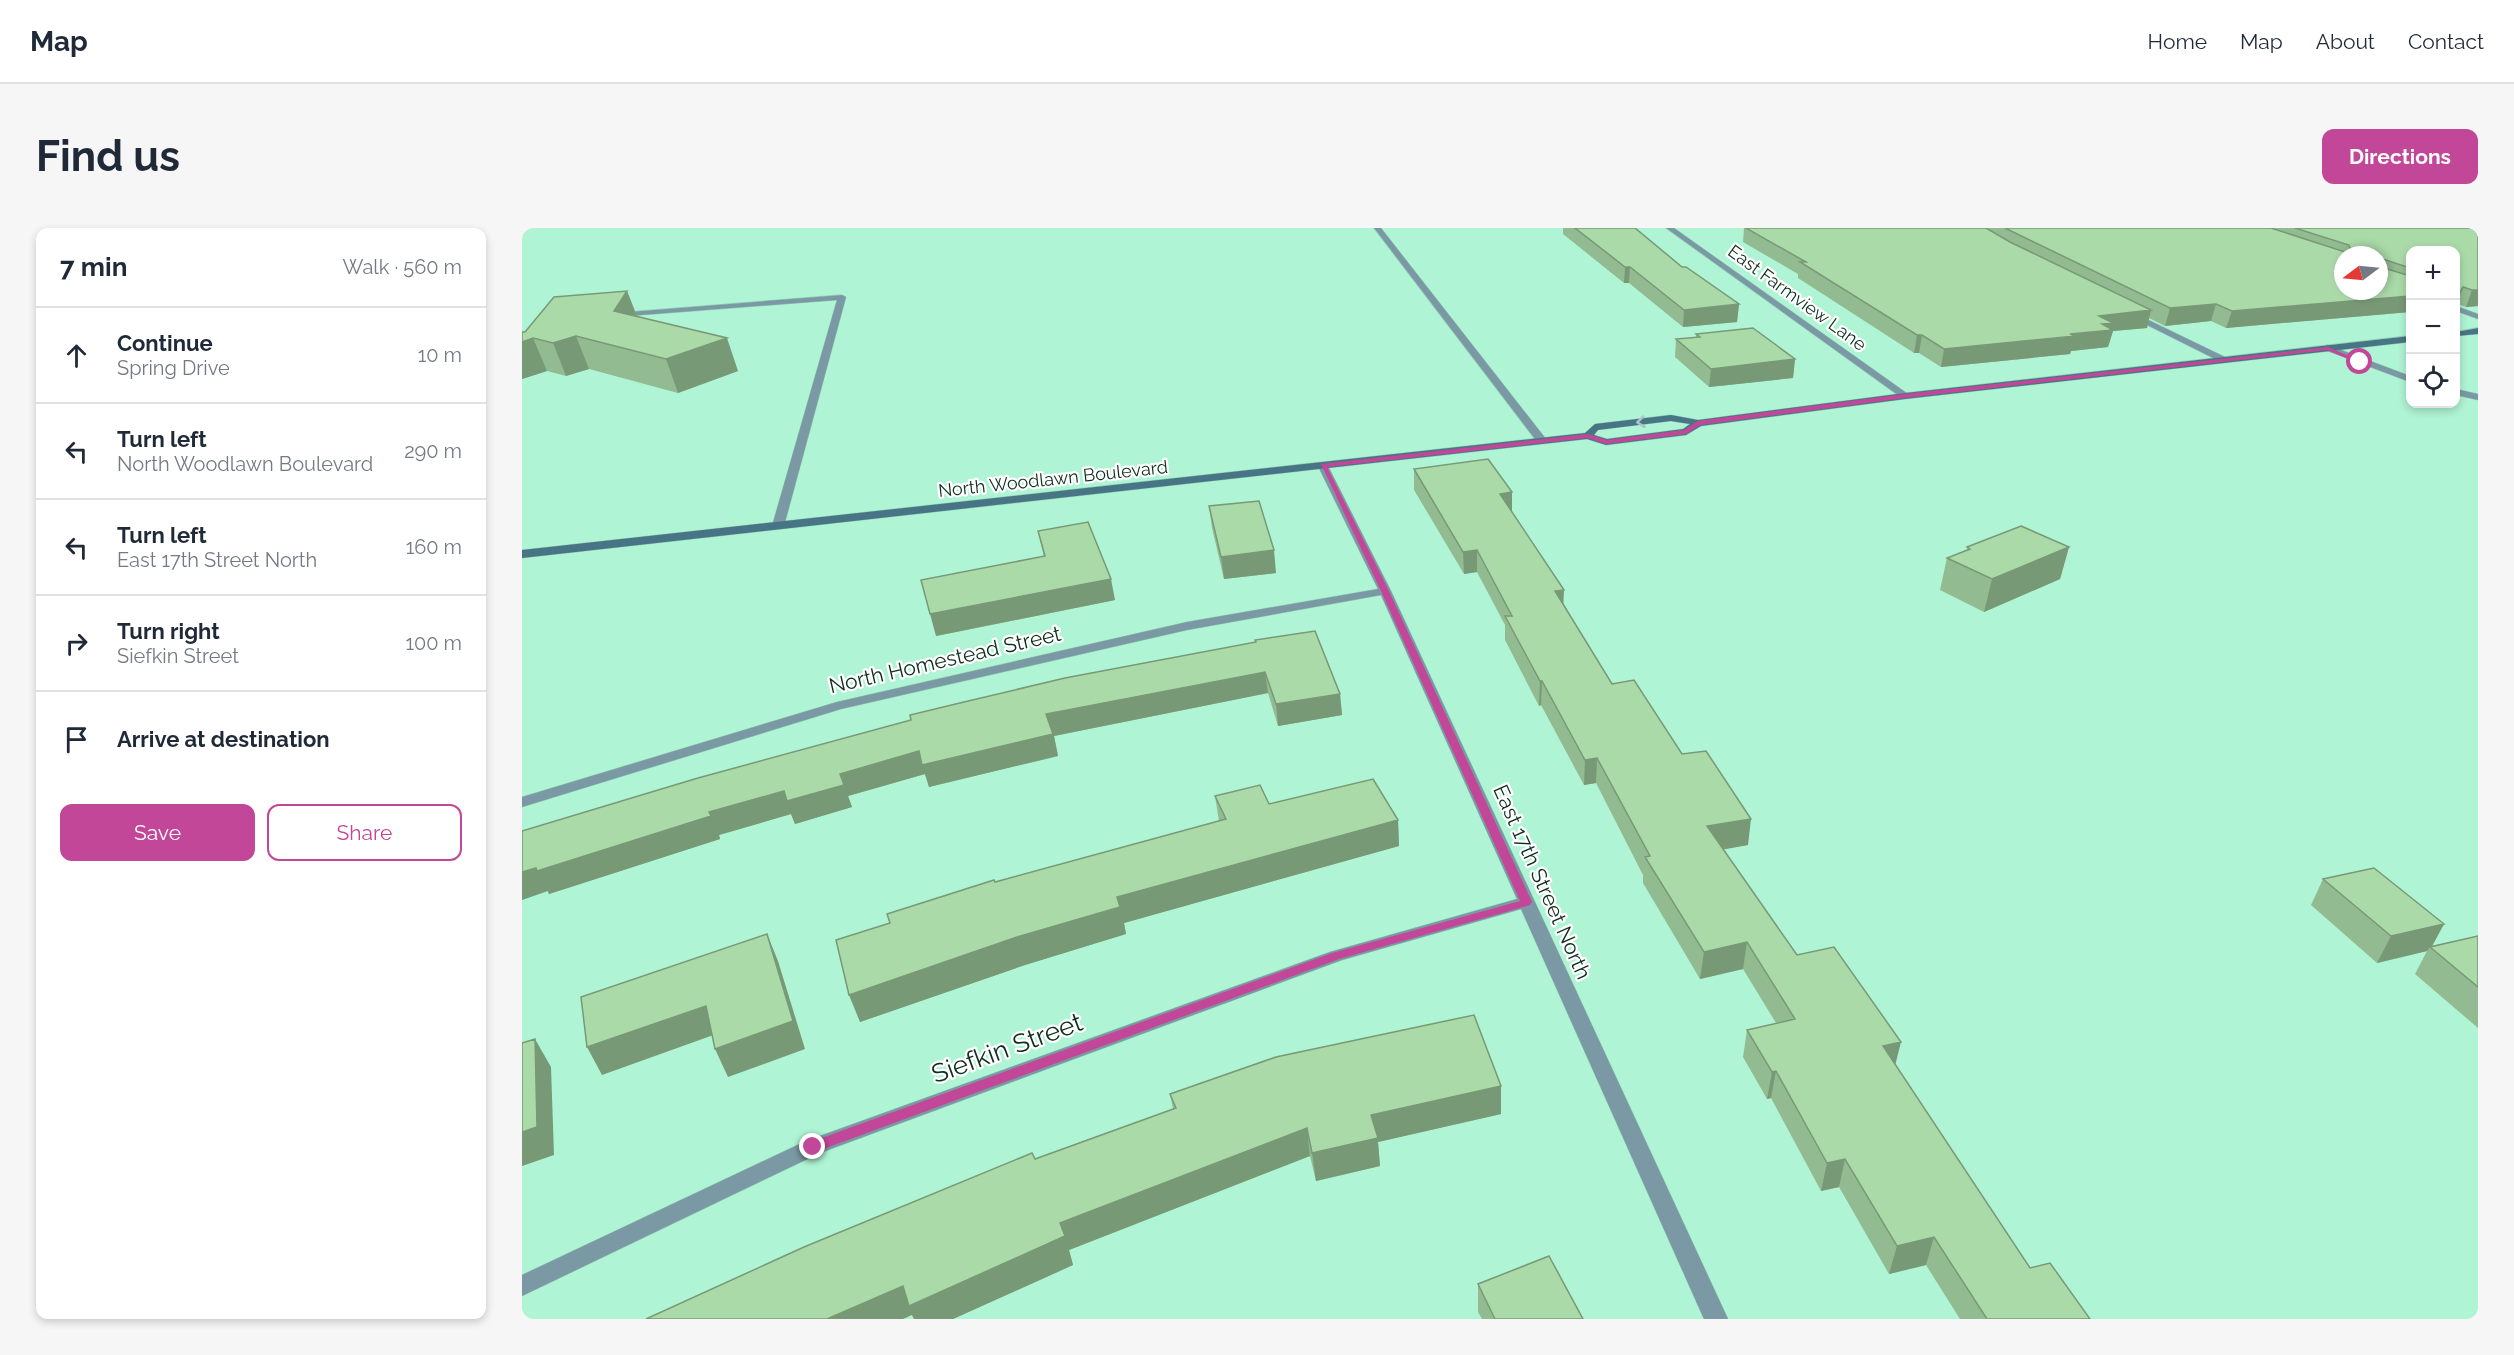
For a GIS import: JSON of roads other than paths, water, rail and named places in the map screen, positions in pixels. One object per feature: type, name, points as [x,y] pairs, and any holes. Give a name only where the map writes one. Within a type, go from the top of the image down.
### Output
[{"type":"main road","points":[[2460,333],[2478,331]]},
{"type":"main road","name":"North Woodlawn Boulevard","points":[[1588,436],[1595,427],[1634,422],[1671,418],[1698,423],[1905,396],[2406,339]]},
{"type":"main road","name":"North Woodlawn Boulevard","points":[[522,554],[1588,436],[1606,442],[1686,432],[1698,423]]},
{"type":"street","points":[[1377,228],[1542,441]]},
{"type":"street","name":"East Farmview Lane","points":[[1669,228],[1905,396]]},
{"type":"street","points":[[602,316],[842,297],[778,526]]},
{"type":"street","points":[[2460,310],[2478,317]]},
{"type":"street","points":[[2125,311],[2224,360]]},
{"type":"street","points":[[2328,348],[2406,377]]},
{"type":"street","points":[[2460,393],[2478,397]]},
{"type":"street","name":"East 17th Street North","points":[[1323,466],[1385,591],[1716,1319]]},
{"type":"street","name":"North Homestead Street","points":[[522,802],[837,706],[1187,626],[1385,591]]},
{"type":"street","name":"Siefkin Street","points":[[522,1286],[813,1147],[1336,956],[1526,902]]}]
